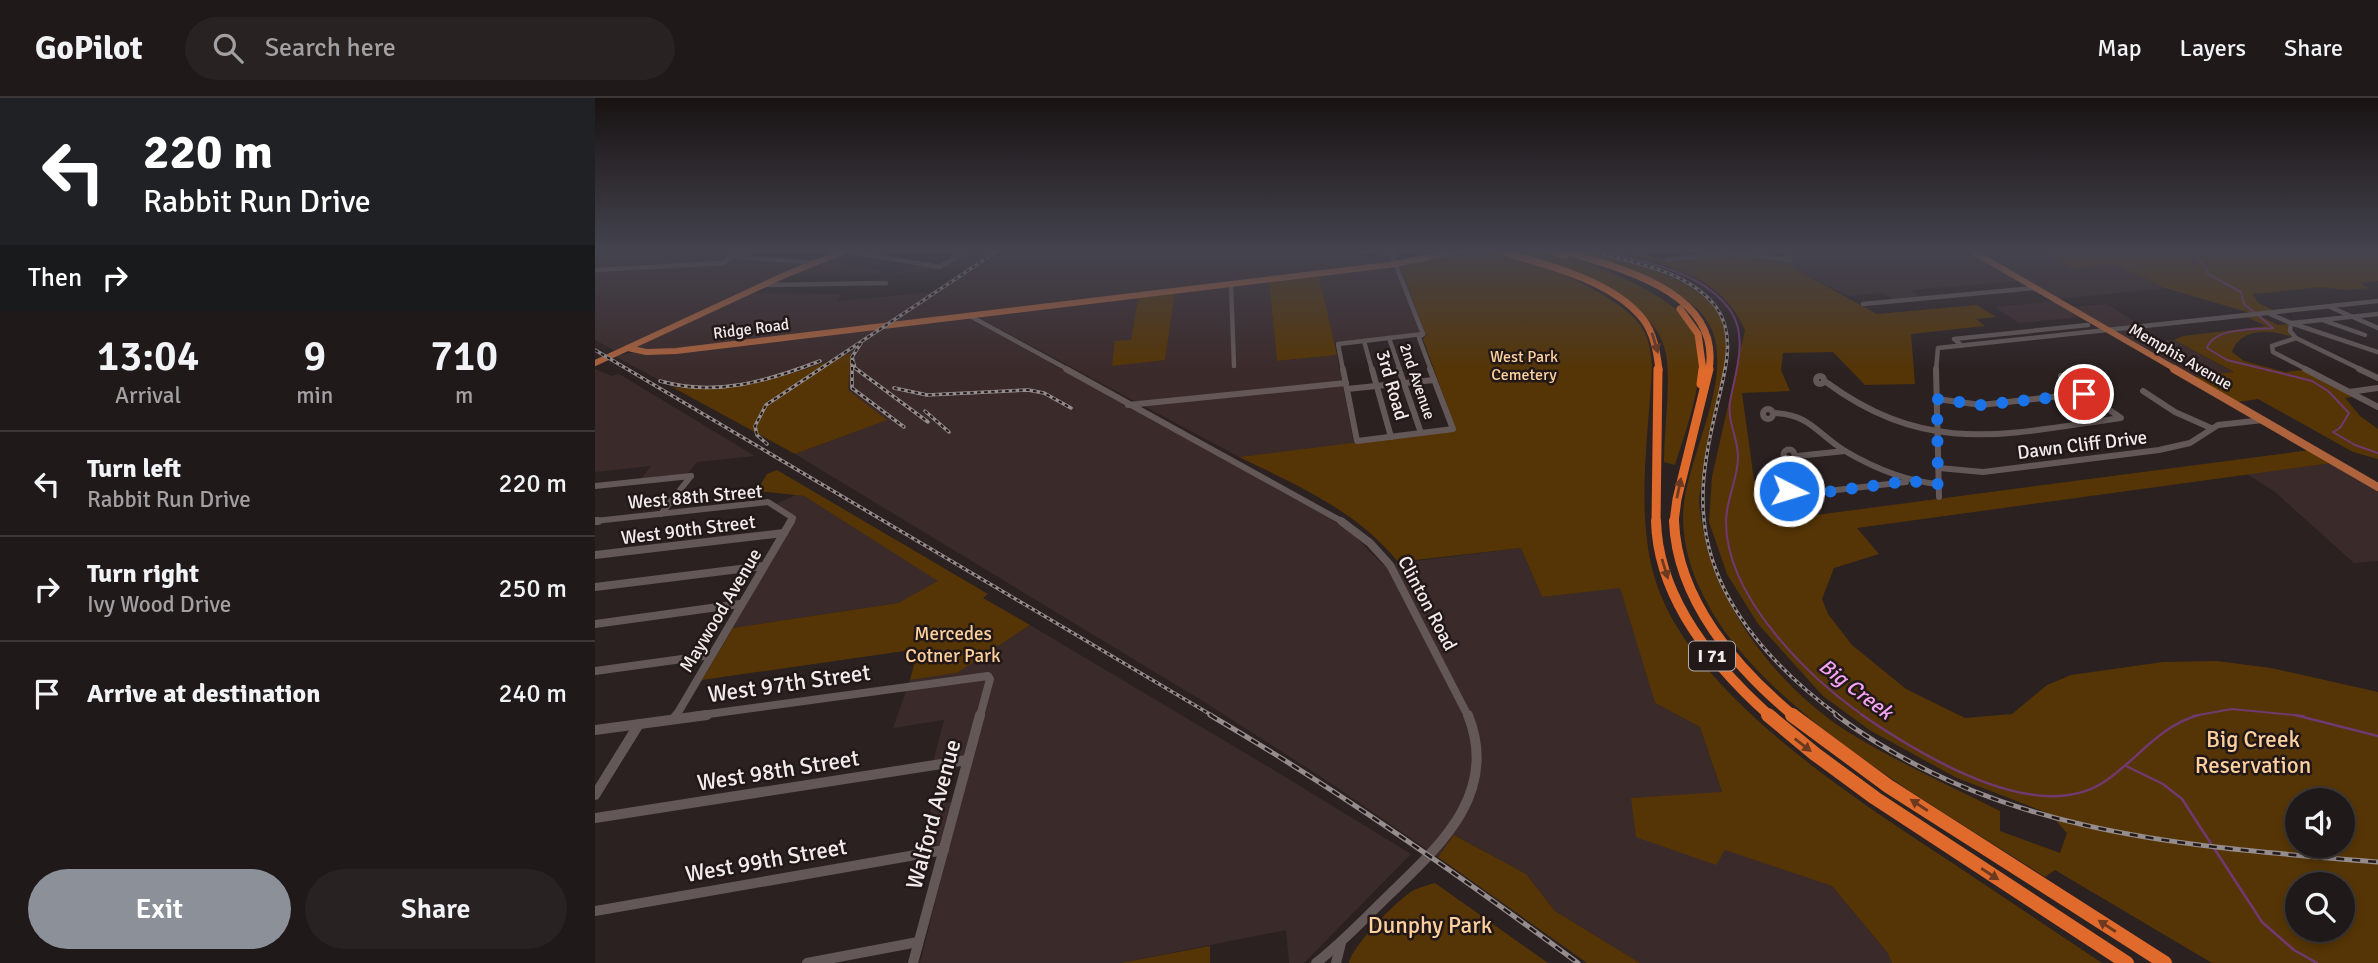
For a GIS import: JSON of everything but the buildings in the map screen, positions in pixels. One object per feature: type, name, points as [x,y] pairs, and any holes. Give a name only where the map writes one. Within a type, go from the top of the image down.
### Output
[{"type":"highway","name":"I 71","points":[[1602,290],[1636,312],[1657,344],[1659,370],[1655,508],[1659,550],[1666,575],[1681,609],[1727,674],[1773,720],[1854,783],[2127,963]]},
{"type":"highway","points":[[1651,290],[1671,301],[1689,318],[1699,333],[1704,354],[1695,426]]},
{"type":"highway","name":"I 71","points":[[1663,290],[1685,306],[1701,322],[1710,337],[1712,355],[1677,497],[1677,547],[1684,574],[1699,606],[1743,666],[1798,719],[1864,769],[2165,963]]},
{"type":"main road","points":[[595,363],[752,290]]},
{"type":"main road","name":"Ridge Road","points":[[628,348],[669,352],[1179,290]]},
{"type":"main road","name":"Memphis Avenue","points":[[2039,290],[2378,487]]},
{"type":"street","points":[[1231,290],[1234,366]]},
{"type":"street","points":[[1407,290],[1423,334]]},
{"type":"street","points":[[1863,304],[2010,290]]},
{"type":"street","points":[[1939,497],[1936,351],[1961,345],[2378,301]]},
{"type":"street","points":[[2366,302],[2378,307]]},
{"type":"street","points":[[2329,307],[2378,328]]},
{"type":"street","points":[[983,323],[982,318],[993,313]]},
{"type":"street","points":[[2267,313],[2378,352]]},
{"type":"street","points":[[2291,323],[2378,314]]},
{"type":"street","name":"Clinton Road","points":[[970,316],[1128,405],[1328,512],[1362,536],[1382,556],[1397,578],[1473,731],[1477,772],[1465,805],[1434,850],[1341,943],[1328,960]]},
{"type":"street","points":[[2322,320],[2365,335]]},
{"type":"street","points":[[2291,323],[2290,331],[2295,338],[2378,378]]},
{"type":"street","points":[[1961,345],[1954,339],[2088,325]]},
{"type":"street","points":[[2009,333],[2018,339]]},
{"type":"street","points":[[1423,334],[1419,338],[1453,429],[1357,441],[1338,344],[1423,334]]},
{"type":"street","name":"2nd Avenue","points":[[1389,338],[1421,433]]},
{"type":"street","points":[[2295,338],[2276,343],[2272,346],[2273,352],[2378,407]]},
{"type":"street","name":"3rd Road","points":[[1364,341],[1391,437]]},
{"type":"street","points":[[1826,382],[1889,421],[1938,431],[1989,436],[2117,421],[2121,418],[2119,413],[2061,376]]},
{"type":"street","points":[[1128,405],[1434,380]]},
{"type":"street","points":[[2348,392],[2378,388]]},
{"type":"street","points":[[2143,391],[2175,412],[2211,428]]},
{"type":"street","points":[[1937,399],[1981,405],[2088,393]]},
{"type":"street","points":[[1775,413],[1796,414],[1845,451],[1908,481]]},
{"type":"street","name":"Dawn Cliff Drive","points":[[1939,468],[1983,472],[2159,450],[2190,443],[2211,428],[2265,420]]},
{"type":"street","points":[[1797,456],[1845,451]]},
{"type":"street","points":[[595,486],[691,476],[661,514]]},
{"type":"street","points":[[1802,494],[1908,481],[1938,484]]},
{"type":"street","name":"West 88th Street","points":[[595,521],[768,502],[793,518]]},
{"type":"street","name":"Maywood Avenue","points":[[674,719],[793,518]]},
{"type":"street","name":"West 90th Street","points":[[595,555],[784,533]]},
{"type":"street","points":[[595,587],[764,566]]},
{"type":"street","points":[[595,624],[740,604]]},
{"type":"street","points":[[595,671],[712,655]]},
{"type":"street","name":"West 97th Street","points":[[595,730],[988,676]]},
{"type":"street","name":"Walford Avenue","points":[[913,963],[990,679],[988,676]]},
{"type":"street","points":[[595,795],[639,724]]},
{"type":"street","name":"West 98th Street","points":[[595,818],[967,761]]},
{"type":"street","name":"West 99th Street","points":[[595,911],[944,850]]},
{"type":"street","points":[[807,963],[918,942]]},
{"type":"street","points":[[1316,963],[1328,960]]},
{"type":"shaded area","points":[[595,290],[750,290],[615,351],[595,340]]},
{"type":"shaded area","points":[[1183,290],[967,317],[1323,513],[1354,535],[1383,565],[1521,548],[1542,597],[1620,587],[1655,703],[1700,727],[1722,793],[1631,798],[1725,849],[1832,886],[1887,952],[1892,963],[1640,963],[1555,911],[1526,874],[1454,835],[1438,857],[1329,782],[1206,703],[795,454],[886,420],[847,390],[850,353],[776,379],[744,386],[695,390],[672,387],[614,356],[635,352],[628,348],[744,293],[841,294],[837,301],[934,292]]},
{"type":"shaded area","points":[[1270,290],[1277,361],[1337,355],[1354,444],[1239,457],[978,317],[1138,297],[1131,340],[1112,365],[1165,360],[1175,293]]},
{"type":"shaded area","points":[[1322,290],[1410,290],[1426,333],[1334,343]]},
{"type":"shaded area","points":[[1837,290],[1911,290],[1920,298],[1894,300],[1883,293],[1848,296]]},
{"type":"shaded area","points":[[2044,290],[2142,290],[2059,299]]},
{"type":"shaded area","points":[[2055,301],[2081,317],[2019,323],[1995,307]]},
{"type":"shaded area","points":[[2107,304],[2139,325],[2135,326],[2162,341],[2174,340],[2235,373],[2195,377],[2072,307]]},
{"type":"shaded area","points":[[595,369],[612,376],[619,374],[755,456],[697,462],[686,475],[640,480],[651,466],[595,472]]},
{"type":"shaded area","points":[[2332,463],[2378,489],[2378,561],[2354,563],[2275,492],[2247,474]]},
{"type":"shaded area","points":[[796,495],[804,496],[939,581],[898,603],[733,628],[796,518],[776,504]]},
{"type":"shaded area","points":[[1030,625],[1411,854],[1304,963],[1289,963],[1286,930],[1120,963],[920,963],[949,847],[919,852],[932,805],[960,800],[971,757],[933,762],[944,720],[893,728],[910,680],[957,673]]},
{"type":"green space","points":[[1270,290],[1322,290],[1337,355],[1277,361]]},
{"type":"green space","name":"West Park Cemetery","points":[[1410,290],[1594,290],[1627,312],[1643,330],[1649,345],[1652,366],[1644,495],[1653,572],[1670,615],[1698,658],[1734,698],[1820,772],[2102,963],[1892,963],[1887,952],[1832,886],[1725,850],[1716,865],[1636,837],[1631,798],[1722,792],[1700,727],[1655,703],[1620,588],[1542,597],[1521,548],[1398,562],[1382,544],[1345,514],[1304,489],[1239,457],[1456,430],[1423,339],[1426,335]]},
{"type":"green space","points":[[1608,290],[1647,290],[1685,317],[1695,330],[1699,344],[1699,378],[1675,465],[1664,462],[1668,393],[1666,354],[1658,333],[1643,314]]},
{"type":"green space","name":"Big Creek Reservation","points":[[1669,290],[1697,291],[1714,306],[1725,325],[1725,358],[1699,499],[1704,535],[1715,570],[1730,604],[1750,636],[1773,667],[1828,718],[1910,767],[2000,811],[2000,831],[2060,853],[2067,833],[2050,814],[1957,778],[1871,731],[1823,696],[1758,624],[1727,574],[1709,522],[1712,477],[1745,330],[1734,311],[1714,290],[1834,290],[1877,314],[1977,305],[1996,317],[1976,319],[1985,326],[1911,334],[1915,384],[1865,385],[1833,352],[1783,353],[1781,370],[1790,391],[1742,393],[1757,502],[1778,520],[2310,450],[2332,463],[1857,528],[1879,554],[1834,568],[1822,599],[1828,614],[1852,645],[1906,689],[1965,718],[2012,714],[2047,685],[2071,675],[2163,662],[2217,661],[2271,668],[2378,692],[2378,963],[2212,963],[2055,870],[2045,877],[1856,754],[1766,679],[1730,639],[1704,597],[1695,578],[1684,537],[1686,491],[1711,405],[1716,377],[1717,350],[1710,326],[1694,306]]},
{"type":"green space","points":[[2173,290],[2288,290],[2253,294],[2258,303],[2277,312],[2258,315],[2278,325],[2288,324],[2290,337],[2274,332],[2257,332],[2241,339],[2232,352],[2244,361],[2285,372],[2302,370],[2353,397],[2345,398],[2360,416],[2378,429],[2378,459],[2353,452],[2258,399],[2237,402],[2195,377],[2234,372],[2174,340],[2183,336],[2266,326],[2245,316],[2254,314]]},
{"type":"green space","points":[[1175,293],[1165,360],[1112,366],[1115,341],[1131,340],[1138,297]]},
{"type":"green space","points":[[851,353],[848,390],[887,420],[795,454],[672,387],[719,388],[763,381]]},
{"type":"green space","name":"Mercedes Cotner Park","points":[[777,470],[988,594],[983,598],[1030,625],[957,673],[910,680],[918,649],[702,680],[733,628],[898,603],[938,581],[804,496],[757,491],[767,474]]},
{"type":"green space","points":[[1454,835],[1526,874],[1555,911],[1640,963],[1587,963],[1438,857]]},
{"type":"green space","name":"Dunphy Park","points":[[1435,883],[1548,963],[1349,963],[1358,946],[1398,903],[1414,890]]},
{"type":"green space","points":[[1210,946],[1210,963],[1120,963]]},
{"type":"waterway","name":"Big Creek","points":[[1710,290],[1732,313],[1739,334],[1739,357],[1730,402],[1738,459],[1726,522],[1730,550],[1740,578],[1755,606],[1796,657],[1842,700],[1864,716]]},
{"type":"waterway","points":[[2238,290],[2244,304],[2255,313]]},
{"type":"waterway","points":[[2259,316],[2273,328],[2226,333],[2211,341],[2207,348],[2227,360],[2312,381],[2328,391],[2349,413],[2340,428],[2333,432],[2355,445],[2378,453]]},
{"type":"waterway","name":"Big Creek","points":[[2193,716],[2232,709],[2296,715]]},
{"type":"waterway","name":"Big Creek","points":[[1862,715],[1945,765],[2012,791],[2045,796],[2076,794],[2104,782],[2172,727],[2199,715]]},
{"type":"waterway","name":"Big Creek","points":[[2296,715],[2304,716]]},
{"type":"waterway","name":"Big Creek","points":[[2296,715],[2378,736]]},
{"type":"waterway","points":[[2126,766],[2163,784],[2182,799],[2262,922],[2294,950],[2317,963]]},
{"type":"railway","points":[[767,444],[757,435],[755,426],[766,405],[938,290]]},
{"type":"railway","points":[[1699,290],[1716,307],[1723,319],[1728,344],[1703,492],[1707,537],[1716,568],[1729,598],[1767,651],[1789,675],[1839,716]]},
{"type":"railway","points":[[861,343],[852,357],[855,368],[928,422]]},
{"type":"railway","points":[[595,350],[1213,716]]},
{"type":"railway","points":[[852,360],[852,388],[904,427]]},
{"type":"railway","points":[[660,381],[681,386],[722,387],[781,375],[820,361]]},
{"type":"railway","points":[[894,388],[927,395],[1028,390],[1044,393],[1071,408]]},
{"type":"railway","points":[[925,411],[949,432]]},
{"type":"railway","points":[[1210,715],[1397,834],[1578,963]]},
{"type":"railway","points":[[1836,715],[1898,755],[1962,786],[2028,810],[2095,828],[2164,840],[2378,862]]},
{"type":"route","points":[[1789,491],[1797,496],[1908,481],[1938,484],[1937,399],[1981,405],[2084,394]]}]
